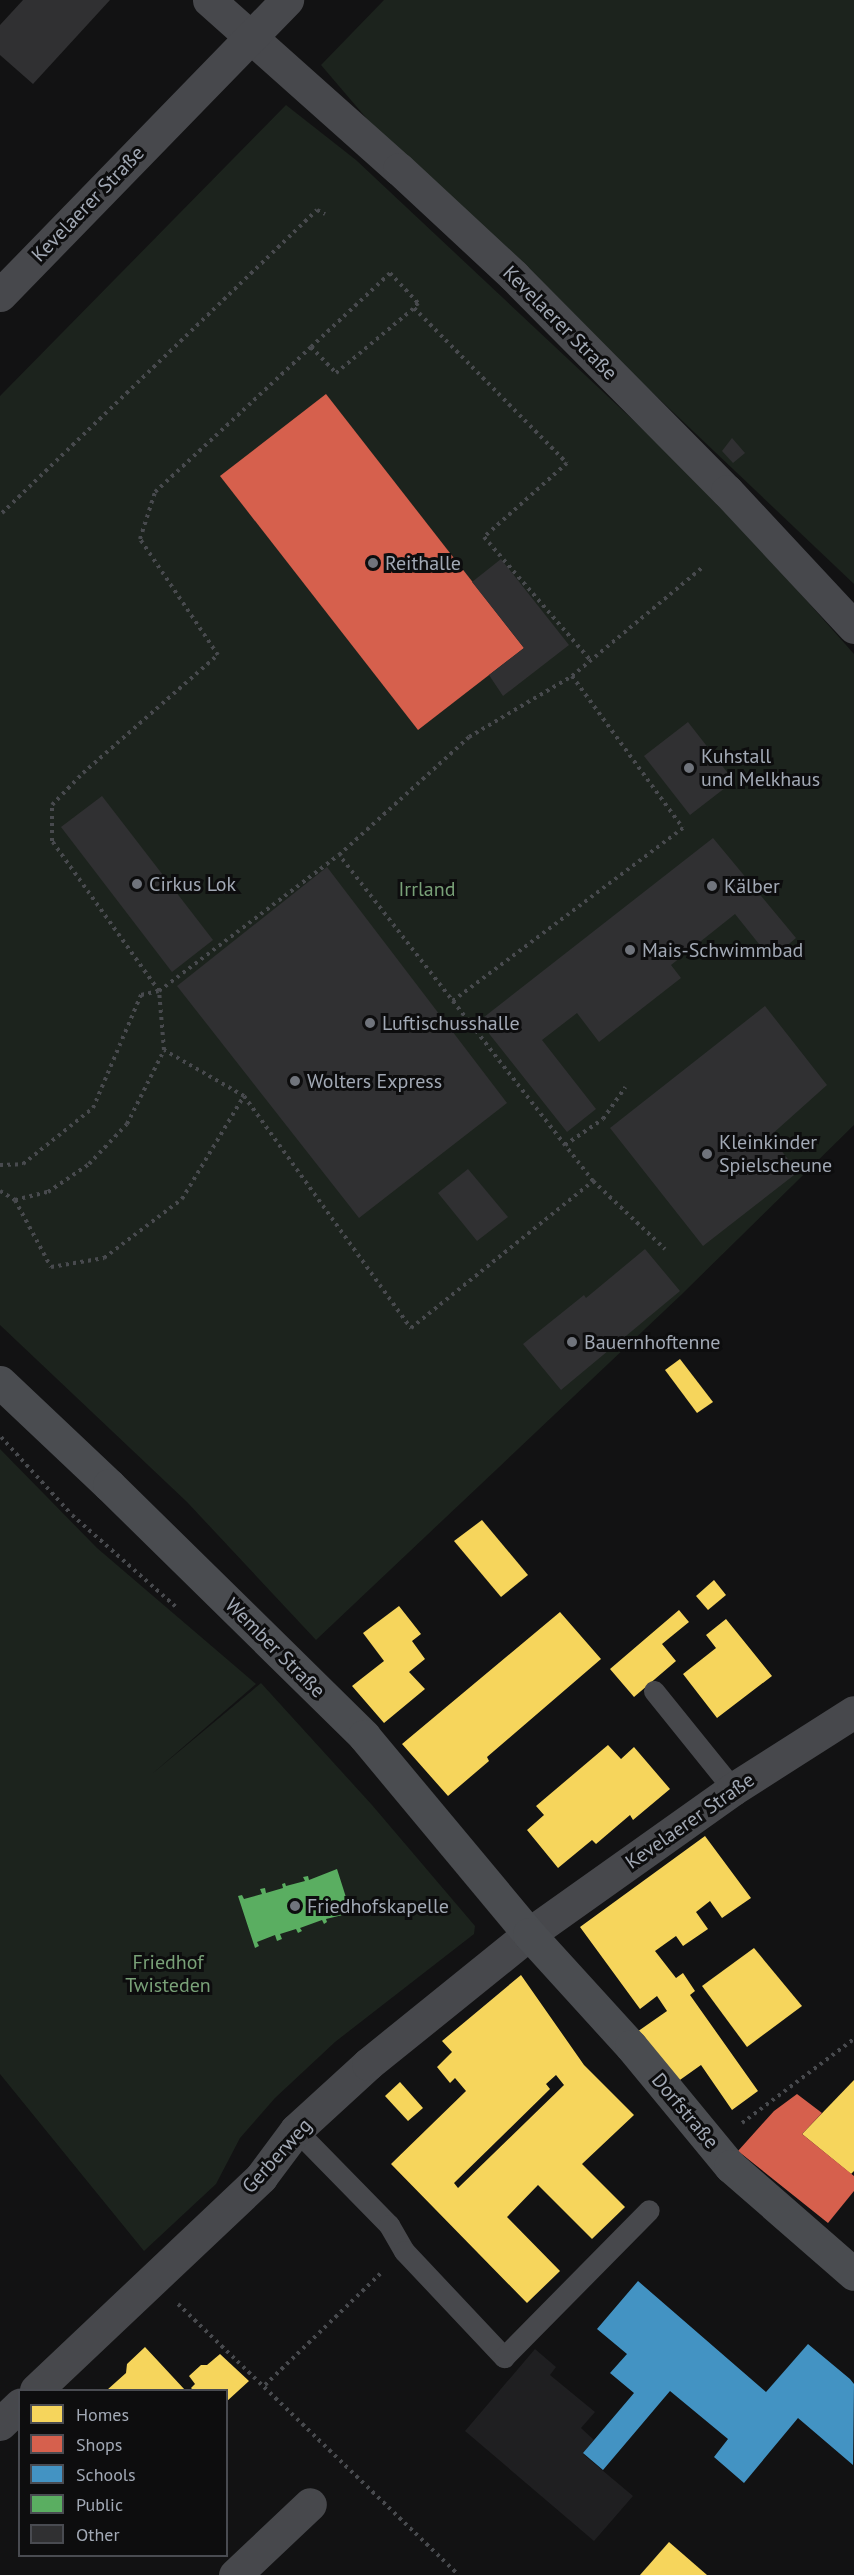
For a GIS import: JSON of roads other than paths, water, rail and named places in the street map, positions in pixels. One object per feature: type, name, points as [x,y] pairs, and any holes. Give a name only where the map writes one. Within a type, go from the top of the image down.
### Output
[{"type":"main road","name":"Wember Straße","points":[[0,1382],[109,1485],[364,1736],[529,1934]]},
{"type":"main road","name":"Dorfstraße","points":[[529,1934],[631,2046],[730,2166],[854,2274]]},
{"type":"street","points":[[209,0],[250,35]]},
{"type":"street","name":"Kevelaerer Straße","points":[[0,295],[250,35],[287,0]]},
{"type":"street","name":"Kevelaerer Straße","points":[[250,35],[514,276],[727,491],[854,627]]},
{"type":"street","name":"Kevelaerer Straße","points":[[529,1934],[733,1789],[854,1712]]},
{"type":"street","name":"Gerberweg","points":[[38,2389],[261,2177],[296,2130],[368,2064],[529,1934]]},
{"type":"street","points":[[0,2424],[18,2407]]},
{"type":"street","points":[[235,2575],[310,2504]]},
{"type":"lane","points":[[654,1691],[733,1789]]},
{"type":"lane","points":[[296,2130],[389,2225],[404,2251],[504,2357],[649,2210]]},
{"type":"place","name":"Reithalle","points":[[373,563]]},
{"type":"place","name":"Kuhstall und Melkhaus","points":[[689,768]]},
{"type":"place","name":"Cirkus Lok","points":[[137,884]]},
{"type":"place","name":"Kälber","points":[[712,886]]},
{"type":"place","name":"Mais-Schwimmbad","points":[[630,950]]},
{"type":"place","name":"Luftischusshalle","points":[[370,1023]]},
{"type":"place","name":"Wolters Express","points":[[295,1081]]},
{"type":"place","name":"Kleinkinder Spielscheune","points":[[707,1154]]},
{"type":"place","name":"Bauernhoftenne","points":[[572,1342]]},
{"type":"place","name":"Friedhofskapelle","points":[[295,1906]]},
{"type":"park label","name":"Irrland","points":[[427,889]]},
{"type":"park label","name":"Friedhof Twisteden","points":[[168,1974]]}]
